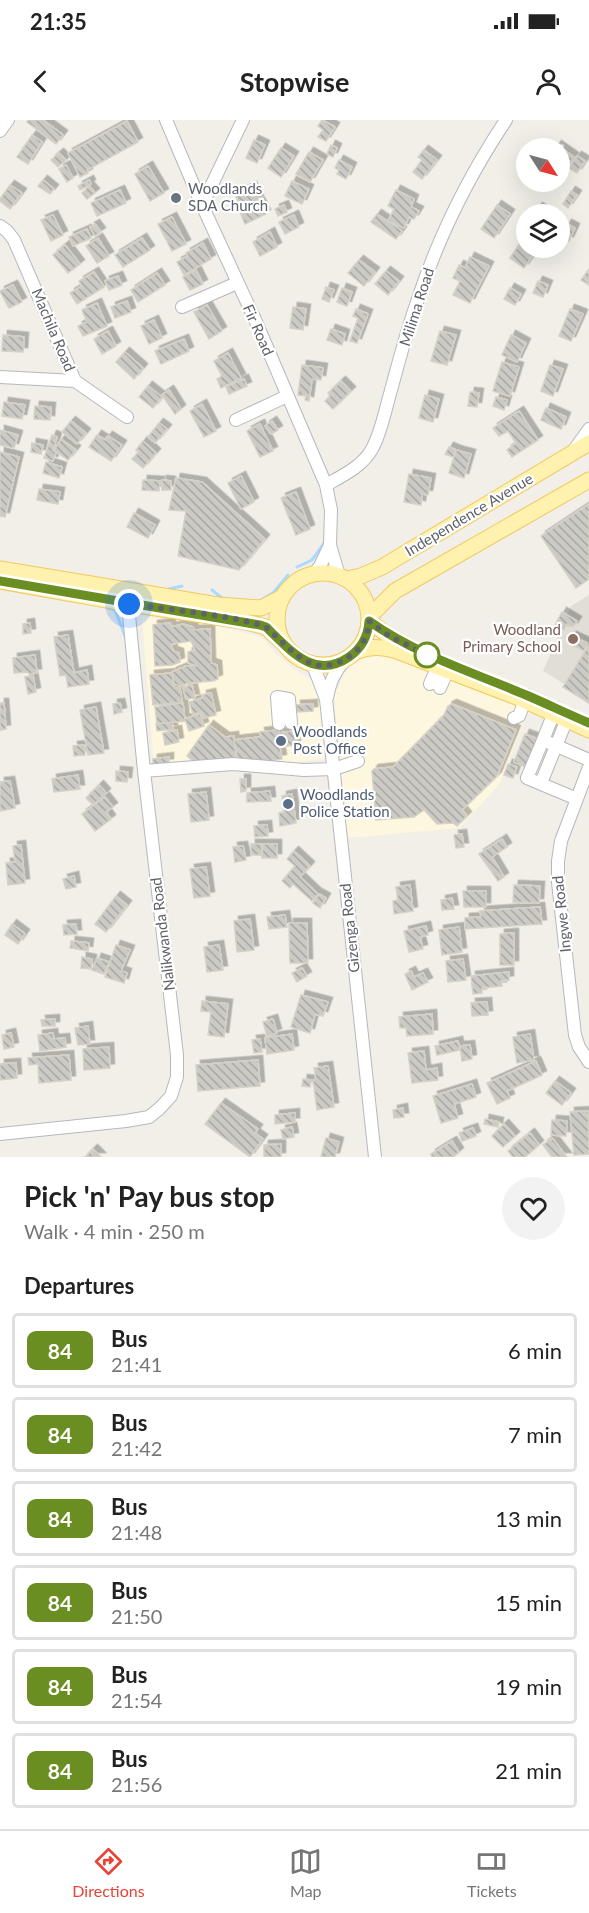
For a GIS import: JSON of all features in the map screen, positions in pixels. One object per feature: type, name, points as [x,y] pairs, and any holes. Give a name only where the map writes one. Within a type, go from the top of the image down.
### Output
[{"type":"main road","name":"Independence Avenue","points":[[342,578],[362,576],[382,567],[589,443]]},
{"type":"main road","name":"Independence Avenue","points":[[369,619],[395,591],[589,480]]},
{"type":"main road","points":[[0,569],[260,625],[266,627],[296,656],[313,665],[335,664],[370,647],[384,647],[444,666],[526,698],[589,730]]},
{"type":"main road","points":[[283,643],[276,625],[281,598],[289,586],[300,578],[327,573],[353,585],[364,599],[369,619],[366,637],[351,655]]},
{"type":"main road","points":[[0,581],[129,597],[246,608],[263,608],[281,598]]},
{"type":"main road","points":[[369,619],[395,639],[444,666]]},
{"type":"main road","points":[[561,714],[589,723]]},
{"type":"street","points":[[0,131],[8,120]]},
{"type":"street","name":"Fir Road","points":[[166,120],[326,485],[331,510],[330,545],[342,578]]},
{"type":"street","points":[[202,205],[243,120]]},
{"type":"street","name":"Milima Road","points":[[326,485],[364,460],[372,448],[416,305],[435,252],[475,171],[506,120]]},
{"type":"street","name":"Machila Road","points":[[0,226],[14,240],[75,381],[127,417]]},
{"type":"street","points":[[182,307],[237,283]]},
{"type":"street","points":[[0,377],[75,381]]},
{"type":"street","points":[[236,420],[287,396]]},
{"type":"street","points":[[572,453],[589,429]]},
{"type":"street","name":"Fir Road","points":[[314,574],[330,545]]},
{"type":"street","name":"Nalikwanda Road","points":[[0,1134],[126,1122],[149,1117],[171,1096],[177,1077],[177,1055],[144,771],[129,597]]},
{"type":"street","name":"Gizenga Road","points":[[326,699],[335,671],[351,655]]},
{"type":"street","name":"Gizenga Road","points":[[313,665],[326,699],[375,1157]]},
{"type":"street","points":[[435,686],[444,666]]},
{"type":"street","points":[[283,698],[285,723]]},
{"type":"street","points":[[514,718],[519,716],[526,698]]},
{"type":"street","points":[[561,714],[543,740],[527,778],[577,799]]},
{"type":"street","points":[[541,783],[557,746],[561,714]]},
{"type":"street","points":[[543,740],[589,760]]},
{"type":"street","points":[[144,771],[233,764],[304,770],[334,769],[358,761]]},
{"type":"street","name":"Ingwe Road","points":[[589,767],[561,841],[558,861],[558,882],[575,1035],[579,1047],[589,1062]]},
{"type":"shaded area","name":"Woodland Primary School","points":[[589,595],[589,699],[543,671],[571,606]]},
{"type":"shaded area","points":[[142,617],[208,623],[263,638],[293,669],[317,683],[323,695],[324,759],[155,778]]},
{"type":"shaded area","points":[[388,646],[531,705],[499,785],[459,828],[347,838],[334,696],[349,664],[361,654]]},
{"type":"building","points":[[28,120],[43,120],[63,135],[56,144],[27,122]]},
{"type":"building","points":[[322,120],[335,127],[326,141],[318,137],[323,130],[318,126]]},
{"type":"building","points":[[127,121],[138,142],[87,170],[88,173],[80,177],[68,153]]},
{"type":"building","points":[[32,135],[42,142],[28,164],[17,157]]},
{"type":"building","points":[[254,140],[265,145],[257,163],[246,158]]},
{"type":"building","points":[[331,145],[337,148],[333,157],[327,154]]},
{"type":"building","points":[[281,148],[294,156],[281,177],[268,168]]},
{"type":"building","points":[[424,150],[437,160],[422,179],[413,172],[422,160],[418,157]]},
{"type":"building","points":[[309,152],[323,160],[310,182],[296,174]]},
{"type":"building","points":[[59,153],[66,160],[58,167],[51,160]]},
{"type":"building","points":[[577,156],[585,161],[577,173],[570,166]]},
{"type":"building","points":[[339,160],[352,167],[346,179],[337,174],[339,170],[335,168]]},
{"type":"building","points":[[66,165],[73,178],[67,182],[59,169]]},
{"type":"building","points":[[148,166],[164,193],[150,201],[135,174]]},
{"type":"building","points":[[43,180],[54,189],[50,194],[38,186]]},
{"type":"building","points":[[89,180],[91,184],[80,190],[78,186]]},
{"type":"building","points":[[292,181],[309,189],[302,204],[285,196]]},
{"type":"building","points":[[10,185],[22,193],[10,209],[0,199]]},
{"type":"building","points":[[89,186],[95,193],[87,199],[82,193]]},
{"type":"building","points":[[252,186],[259,200],[241,208],[235,194]]},
{"type":"building","points":[[120,190],[126,203],[97,216],[91,203]]},
{"type":"building","points":[[396,190],[414,199],[411,207],[419,211],[414,219],[409,217],[404,228],[388,221],[394,209],[388,206]]},
{"type":"building","points":[[571,191],[577,195],[570,205],[563,204]]},
{"type":"building","points":[[260,202],[266,214],[245,224],[240,212]]},
{"type":"building","points":[[284,205],[287,212],[278,216],[275,209]]},
{"type":"building","points":[[497,205],[510,214],[494,238],[481,229]]},
{"type":"building","points":[[377,214],[402,231],[396,239],[371,222]]},
{"type":"building","points":[[53,215],[63,235],[51,241],[41,220]]},
{"type":"building","points":[[294,215],[299,227],[285,234],[279,222]]},
{"type":"building","points":[[172,217],[186,244],[172,251],[158,224]]},
{"type":"building","points":[[95,224],[101,232],[95,236],[90,227]]},
{"type":"building","points":[[570,226],[575,228],[570,239]]},
{"type":"building","points":[[87,229],[91,238],[73,246],[69,237]]},
{"type":"building","points":[[270,232],[277,247],[260,256],[253,242]]},
{"type":"building","points":[[98,238],[109,256],[97,263],[86,246]]},
{"type":"building","points":[[142,238],[150,250],[123,267],[115,255]]},
{"type":"building","points":[[203,243],[211,259],[184,275],[177,262],[188,256],[186,253]]},
{"type":"building","points":[[65,245],[80,264],[68,273],[53,255]]},
{"type":"building","points":[[516,249],[516,258],[531,258],[524,268],[510,258]]},
{"type":"building","points":[[470,257],[489,266],[470,303],[453,295],[460,281],[453,278],[459,265],[465,268]]},
{"type":"building","points":[[359,260],[375,272],[364,286],[348,273]]},
{"type":"building","points":[[589,269],[589,285],[581,280]]},
{"type":"building","points":[[196,270],[203,284],[190,290],[183,277]]},
{"type":"building","points":[[386,271],[399,281],[388,295],[375,284]]},
{"type":"building","points":[[94,272],[104,287],[77,304],[70,293],[82,286],[79,281]]},
{"type":"building","points":[[157,273],[165,285],[138,302],[131,290]]},
{"type":"building","points":[[118,276],[122,285],[109,290],[105,281]]},
{"type":"building","points":[[538,281],[548,285],[543,297],[533,293]]},
{"type":"building","points":[[13,285],[22,302],[9,308],[0,291]]},
{"type":"building","points":[[326,287],[334,290],[329,302],[322,299]]},
{"type":"building","points":[[342,288],[352,292],[347,306],[337,302]]},
{"type":"building","points":[[510,288],[521,294],[515,305],[504,299]]},
{"type":"building","points":[[127,301],[131,312],[115,318],[111,307]]},
{"type":"building","points":[[97,303],[107,326],[83,336],[78,326],[87,322],[82,310]]},
{"type":"building","points":[[207,305],[222,331],[209,339],[194,312]]},
{"type":"building","points":[[293,307],[306,309],[303,330],[290,328]]},
{"type":"building","points":[[356,309],[368,314],[357,343],[350,341],[358,318],[353,316]]},
{"type":"building","points":[[570,309],[583,314],[571,341],[559,336]]},
{"type":"building","points":[[154,320],[162,338],[149,344],[141,326]]},
{"type":"building","points":[[331,329],[345,334],[342,345],[327,340]]},
{"type":"building","points":[[108,331],[116,346],[102,354],[94,339]]},
{"type":"building","points":[[440,331],[456,335],[447,365],[431,361]]},
{"type":"building","points":[[3,335],[24,337],[23,352],[2,351]]},
{"type":"building","points":[[511,335],[526,343],[517,362],[502,355]]},
{"type":"building","points":[[184,339],[189,351],[161,364],[155,351]]},
{"type":"building","points":[[125,352],[143,368],[134,379],[116,362]]},
{"type":"building","points":[[228,353],[241,378],[221,388],[217,379],[222,376],[214,361]]},
{"type":"building","points":[[502,362],[519,367],[510,396],[493,391]]},
{"type":"building","points":[[302,365],[323,368],[321,380],[312,379],[309,401],[305,400],[306,396],[298,395]]},
{"type":"building","points":[[550,365],[563,369],[553,396],[541,391]]},
{"type":"building","points":[[244,379],[247,386],[229,394],[226,387]]},
{"type":"building","points":[[341,381],[351,391],[333,409],[325,401],[330,396],[328,393]]},
{"type":"building","points":[[148,386],[162,397],[153,408],[139,397]]},
{"type":"building","points":[[169,390],[181,409],[175,414],[162,395]]},
{"type":"building","points":[[470,392],[479,393],[477,407],[468,406]]},
{"type":"building","points":[[425,395],[439,399],[433,422],[419,418]]},
{"type":"building","points":[[496,397],[507,400],[504,410],[493,406]]},
{"type":"building","points":[[4,402],[25,405],[22,419],[2,416]]},
{"type":"building","points":[[202,404],[216,431],[204,437],[190,411]]},
{"type":"building","points":[[35,406],[51,407],[50,420],[34,419]]},
{"type":"building","points":[[546,408],[566,417],[561,429],[541,420]]},
{"type":"building","points":[[519,411],[538,440],[512,457],[507,450],[516,443],[508,431],[499,436],[493,428]]},
{"type":"building","points":[[71,421],[86,433],[77,444],[62,432]]},
{"type":"building","points":[[272,421],[278,430],[271,434],[265,426]]},
{"type":"building","points":[[159,423],[167,429],[155,443],[148,437]]},
{"type":"building","points":[[260,424],[273,451],[260,457],[247,431]]},
{"type":"building","points":[[0,430],[18,435],[14,448],[0,445]]},
{"type":"building","points":[[52,435],[57,437],[53,461],[44,458]]},
{"type":"building","points":[[97,435],[105,440],[108,436],[122,445],[111,461],[89,447]]},
{"type":"building","points":[[61,439],[76,450],[68,460],[54,450]]},
{"type":"building","points":[[143,441],[156,453],[143,468],[132,459],[139,452],[136,450]]},
{"type":"building","points":[[32,443],[43,445],[41,454],[31,452]]},
{"type":"building","points":[[449,447],[456,450],[453,457],[445,454]]},
{"type":"building","points":[[456,450],[471,454],[464,478],[449,473]]},
{"type":"building","points":[[0,452],[19,457],[5,517],[0,516]]},
{"type":"building","points":[[46,462],[62,467],[59,478],[43,473]]},
{"type":"building","points":[[409,474],[431,478],[428,495],[422,494],[421,505],[404,502]]},
{"type":"building","points":[[241,476],[254,502],[241,509],[228,483]]},
{"type":"building","points":[[176,478],[202,482],[265,539],[239,570],[178,556],[186,511],[169,510]]},
{"type":"building","points":[[143,480],[160,481],[159,491],[142,490]]},
{"type":"building","points":[[162,480],[171,481],[171,490],[162,490]]},
{"type":"building","points":[[39,489],[60,492],[58,504],[37,500]]},
{"type":"building","points":[[296,492],[310,529],[296,535],[281,498]]},
{"type":"building","points":[[589,504],[589,579],[576,588],[541,536]]},
{"type":"building","points":[[134,513],[155,525],[148,538],[127,527]]},
{"type":"building","points":[[562,612],[577,621],[573,627],[567,624],[564,630],[555,625]]},
{"type":"building","points":[[30,623],[31,633],[23,634],[23,624]]},
{"type":"building","points":[[170,623],[172,627],[183,624],[193,627],[194,630],[210,629],[211,663],[217,665],[218,679],[180,686],[174,684],[172,672],[186,666],[197,666],[188,663],[188,652],[195,650],[191,641],[171,644],[173,651],[179,653],[180,662],[155,666],[153,625]]},
{"type":"building","points":[[68,635],[74,673],[87,670],[89,684],[68,687],[66,675],[60,676],[54,637]]},
{"type":"building","points":[[572,636],[587,643],[584,651],[568,643]]},
{"type":"building","points":[[589,645],[589,703],[563,687]]},
{"type":"building","points":[[35,655],[37,673],[14,673],[13,658]]},
{"type":"building","points":[[172,673],[174,688],[180,688],[182,702],[153,705],[150,675]]},
{"type":"building","points":[[33,676],[36,692],[28,694],[25,677]]},
{"type":"building","points":[[192,685],[195,698],[186,699],[183,687]]},
{"type":"building","points":[[211,693],[216,715],[203,718],[202,712],[193,714],[189,702]]},
{"type":"building","points":[[0,703],[4,703],[6,729],[0,730]]},
{"type":"building","points":[[120,703],[122,712],[114,714],[113,704]]},
{"type":"building","points":[[183,703],[185,721],[157,724],[155,707]]},
{"type":"building","points":[[313,704],[313,711],[297,712],[296,705]]},
{"type":"building","points":[[452,704],[516,730],[497,776],[462,810],[467,816],[457,826],[453,823],[437,824],[424,810],[414,817],[376,820],[372,771],[393,767]]},
{"type":"building","points":[[96,707],[104,753],[88,755],[80,710]]},
{"type":"building","points":[[200,714],[204,726],[189,731],[185,719]]},
{"type":"building","points":[[172,722],[173,729],[157,731],[156,724]]},
{"type":"building","points":[[209,725],[225,737],[234,736],[236,758],[209,764],[196,764],[187,756]]},
{"type":"building","points":[[177,730],[179,742],[165,745],[163,733]]},
{"type":"building","points":[[278,730],[279,733],[294,731],[296,745],[280,747],[282,759],[250,764],[249,759],[238,761],[234,740],[261,737],[260,732]]},
{"type":"building","points":[[525,734],[538,739],[526,767],[514,762]]},
{"type":"building","points":[[84,745],[85,755],[74,756],[73,746]]},
{"type":"building","points":[[169,757],[169,763],[153,765],[153,759]]},
{"type":"building","points":[[508,764],[517,767],[513,778],[504,775]]},
{"type":"building","points":[[116,771],[128,772],[127,782],[116,781]]},
{"type":"building","points":[[78,775],[80,789],[54,792],[52,779]]},
{"type":"building","points":[[240,779],[246,779],[246,791],[241,792]]},
{"type":"building","points":[[10,781],[15,808],[0,811],[0,782]]},
{"type":"building","points":[[99,785],[106,793],[93,805],[86,798]]},
{"type":"building","points":[[270,791],[271,801],[247,802],[247,793]]},
{"type":"building","points":[[206,792],[209,820],[191,822],[188,794]]},
{"type":"building","name":"Woodlands Police Station","points":[[292,794],[296,823],[280,826],[279,813],[284,812],[282,796]]},
{"type":"building","points":[[105,797],[113,807],[106,812],[111,819],[95,831],[82,814]]},
{"type":"building","points":[[267,825],[268,836],[255,837],[254,826]]},
{"type":"building","points":[[462,834],[464,847],[456,848],[454,835]]},
{"type":"building","points":[[502,839],[507,847],[492,857],[504,877],[498,881],[479,854]]},
{"type":"building","points":[[251,844],[262,844],[261,855],[251,855]]},
{"type":"building","points":[[263,844],[277,844],[277,858],[262,858]]},
{"type":"building","points":[[21,845],[25,883],[8,885],[6,863],[15,862],[13,846]]},
{"type":"building","points":[[243,846],[246,860],[235,862],[233,847]]},
{"type":"building","points":[[294,851],[310,866],[300,877],[318,894],[312,901],[293,884],[290,888],[282,881],[295,866],[287,859]]},
{"type":"building","points":[[206,867],[210,896],[194,898],[190,869]]},
{"type":"building","points":[[74,876],[76,887],[66,889],[63,879]]},
{"type":"building","points":[[410,885],[413,911],[394,914],[393,901],[398,900],[396,887]]},
{"type":"building","points":[[514,885],[540,886],[539,903],[513,902]]},
{"type":"building","points":[[463,891],[486,891],[486,907],[464,907]]},
{"type":"building","points":[[319,894],[326,898],[320,908],[313,903]]},
{"type":"building","points":[[116,896],[127,905],[106,932],[95,924]]},
{"type":"building","points":[[452,898],[454,909],[442,910],[441,900]]},
{"type":"building","points":[[540,907],[542,924],[465,929],[465,918],[481,917],[480,911]]},
{"type":"building","points":[[285,915],[287,927],[269,929],[267,917]]},
{"type":"building","points":[[250,919],[254,950],[237,952],[234,921]]},
{"type":"building","points":[[289,923],[307,923],[308,963],[290,963]]},
{"type":"building","points":[[12,924],[25,934],[18,944],[5,935]]},
{"type":"building","points":[[76,924],[77,934],[64,935],[63,925]]},
{"type":"building","points":[[426,926],[428,935],[420,937],[423,949],[409,952],[404,931]]},
{"type":"building","points":[[459,927],[462,952],[442,955],[439,930]]},
{"type":"building","points":[[514,933],[514,965],[500,965],[500,934]]},
{"type":"building","points":[[71,941],[89,943],[88,951],[70,948]]},
{"type":"building","points":[[116,945],[130,950],[121,971],[127,973],[124,983],[105,977]]},
{"type":"building","points":[[219,945],[223,970],[207,972],[204,947]]},
{"type":"building","points":[[82,957],[92,959],[91,969],[81,968]]},
{"type":"building","points":[[97,958],[109,962],[104,974],[92,970]]},
{"type":"building","points":[[463,959],[466,980],[448,982],[446,961]]},
{"type":"building","points":[[302,968],[307,976],[297,982],[292,973]]},
{"type":"building","points":[[411,971],[414,977],[423,973],[428,982],[412,990],[405,974]]},
{"type":"building","points":[[509,972],[509,980],[501,981],[502,986],[482,988],[482,993],[473,994],[471,976]]},
{"type":"building","points":[[301,995],[328,1002],[323,1016],[315,1014],[310,1033],[291,1027]]},
{"type":"building","points":[[202,1001],[228,1004],[224,1037],[208,1035],[211,1012],[201,1011]]},
{"type":"building","points":[[487,1002],[488,1015],[472,1016],[471,1003]]},
{"type":"building","points":[[432,1014],[433,1034],[407,1036],[406,1028],[400,1028],[399,1017]]},
{"type":"building","points":[[55,1019],[55,1026],[42,1026],[41,1020]]},
{"type":"building","points":[[273,1019],[277,1033],[267,1036],[263,1022]]},
{"type":"building","points":[[88,1026],[90,1044],[78,1045],[75,1028]]},
{"type":"building","points":[[11,1033],[14,1047],[4,1049],[2,1035]]},
{"type":"building","points":[[53,1033],[54,1039],[65,1038],[66,1047],[40,1051],[38,1035]]},
{"type":"building","points":[[292,1034],[294,1050],[267,1054],[265,1038]]},
{"type":"building","points":[[530,1034],[534,1060],[517,1063],[513,1037]]},
{"type":"building","points":[[260,1039],[262,1052],[254,1053],[252,1040]]},
{"type":"building","points":[[458,1041],[460,1050],[437,1055],[435,1046]]},
{"type":"building","points":[[470,1045],[472,1059],[462,1061],[460,1046]]},
{"type":"building","points":[[109,1047],[110,1068],[84,1070],[83,1049]]},
{"type":"building","points":[[424,1051],[426,1070],[437,1068],[438,1080],[412,1083],[408,1053]]},
{"type":"building","points":[[69,1055],[71,1080],[39,1083],[38,1064],[29,1065],[28,1058]]},
{"type":"building","points":[[258,1060],[260,1086],[198,1091],[196,1065]]},
{"type":"building","points":[[536,1061],[542,1075],[507,1091],[510,1098],[497,1104],[487,1083]]},
{"type":"building","points":[[16,1063],[17,1078],[0,1080],[0,1064]]},
{"type":"building","points":[[328,1066],[334,1107],[317,1110],[313,1080],[316,1079],[314,1068]]},
{"type":"building","points":[[303,1079],[311,1080],[310,1087],[302,1086]]},
{"type":"building","points":[[555,1081],[571,1093],[562,1105],[546,1093]]},
{"type":"building","points":[[472,1084],[476,1097],[454,1104],[458,1118],[441,1123],[433,1096]]},
{"type":"building","points":[[221,1103],[258,1129],[255,1133],[263,1139],[250,1157],[205,1124]]},
{"type":"building","points":[[403,1108],[404,1117],[394,1118],[393,1110]]},
{"type":"building","points":[[588,1111],[589,1154],[574,1155],[570,1112]]},
{"type":"building","points":[[295,1113],[295,1122],[275,1124],[275,1115]]},
{"type":"building","points":[[485,1119],[499,1122],[498,1127],[484,1124]]},
{"type":"building","points":[[552,1120],[567,1121],[566,1136],[551,1135]]},
{"type":"building","points":[[504,1124],[515,1136],[503,1147],[492,1136]]},
{"type":"building","points":[[292,1127],[294,1137],[283,1139],[281,1130]]},
{"type":"building","points":[[473,1128],[476,1136],[462,1141],[459,1133]]},
{"type":"building","points":[[530,1133],[539,1145],[525,1157],[513,1157],[508,1151]]},
{"type":"building","points":[[326,1138],[339,1142],[335,1157],[321,1157]]},
{"type":"building","points":[[552,1138],[567,1157],[552,1157],[543,1145]]},
{"type":"building","points":[[452,1141],[459,1152],[453,1157],[432,1157],[431,1154]]},
{"type":"building","points":[[281,1144],[281,1157],[264,1157],[264,1145]]},
{"type":"building","points":[[93,1149],[101,1157],[85,1157]]},
{"type":"waterway","points":[[297,567],[312,560],[325,542]]},
{"type":"waterway","points":[[261,600],[273,593],[288,575]]},
{"type":"waterway","points":[[169,589],[182,586]]},
{"type":"waterway","points":[[212,590],[222,598]]},
{"type":"waterway","points":[[109,608],[115,610],[125,636]]},
{"type":"bus line","name":"84","points":[[0,581],[260,625],[266,627],[296,656],[313,665],[335,664],[357,651],[366,637],[369,621],[389,636],[415,650],[527,695],[589,723]]},
{"type":"place","name":"Woodlands SDA Church","points":[[176,198]]},
{"type":"place","name":"Woodland Primary School","points":[[573,639]]},
{"type":"place","name":"Woodlands Post Office","points":[[281,741]]},
{"type":"place","name":"Woodlands Police Station","points":[[288,804]]},
{"type":"route","points":[[129,604],[242,621],[266,627],[296,656],[313,665],[335,664],[357,651],[366,637],[369,621],[389,636],[427,655]]}]
